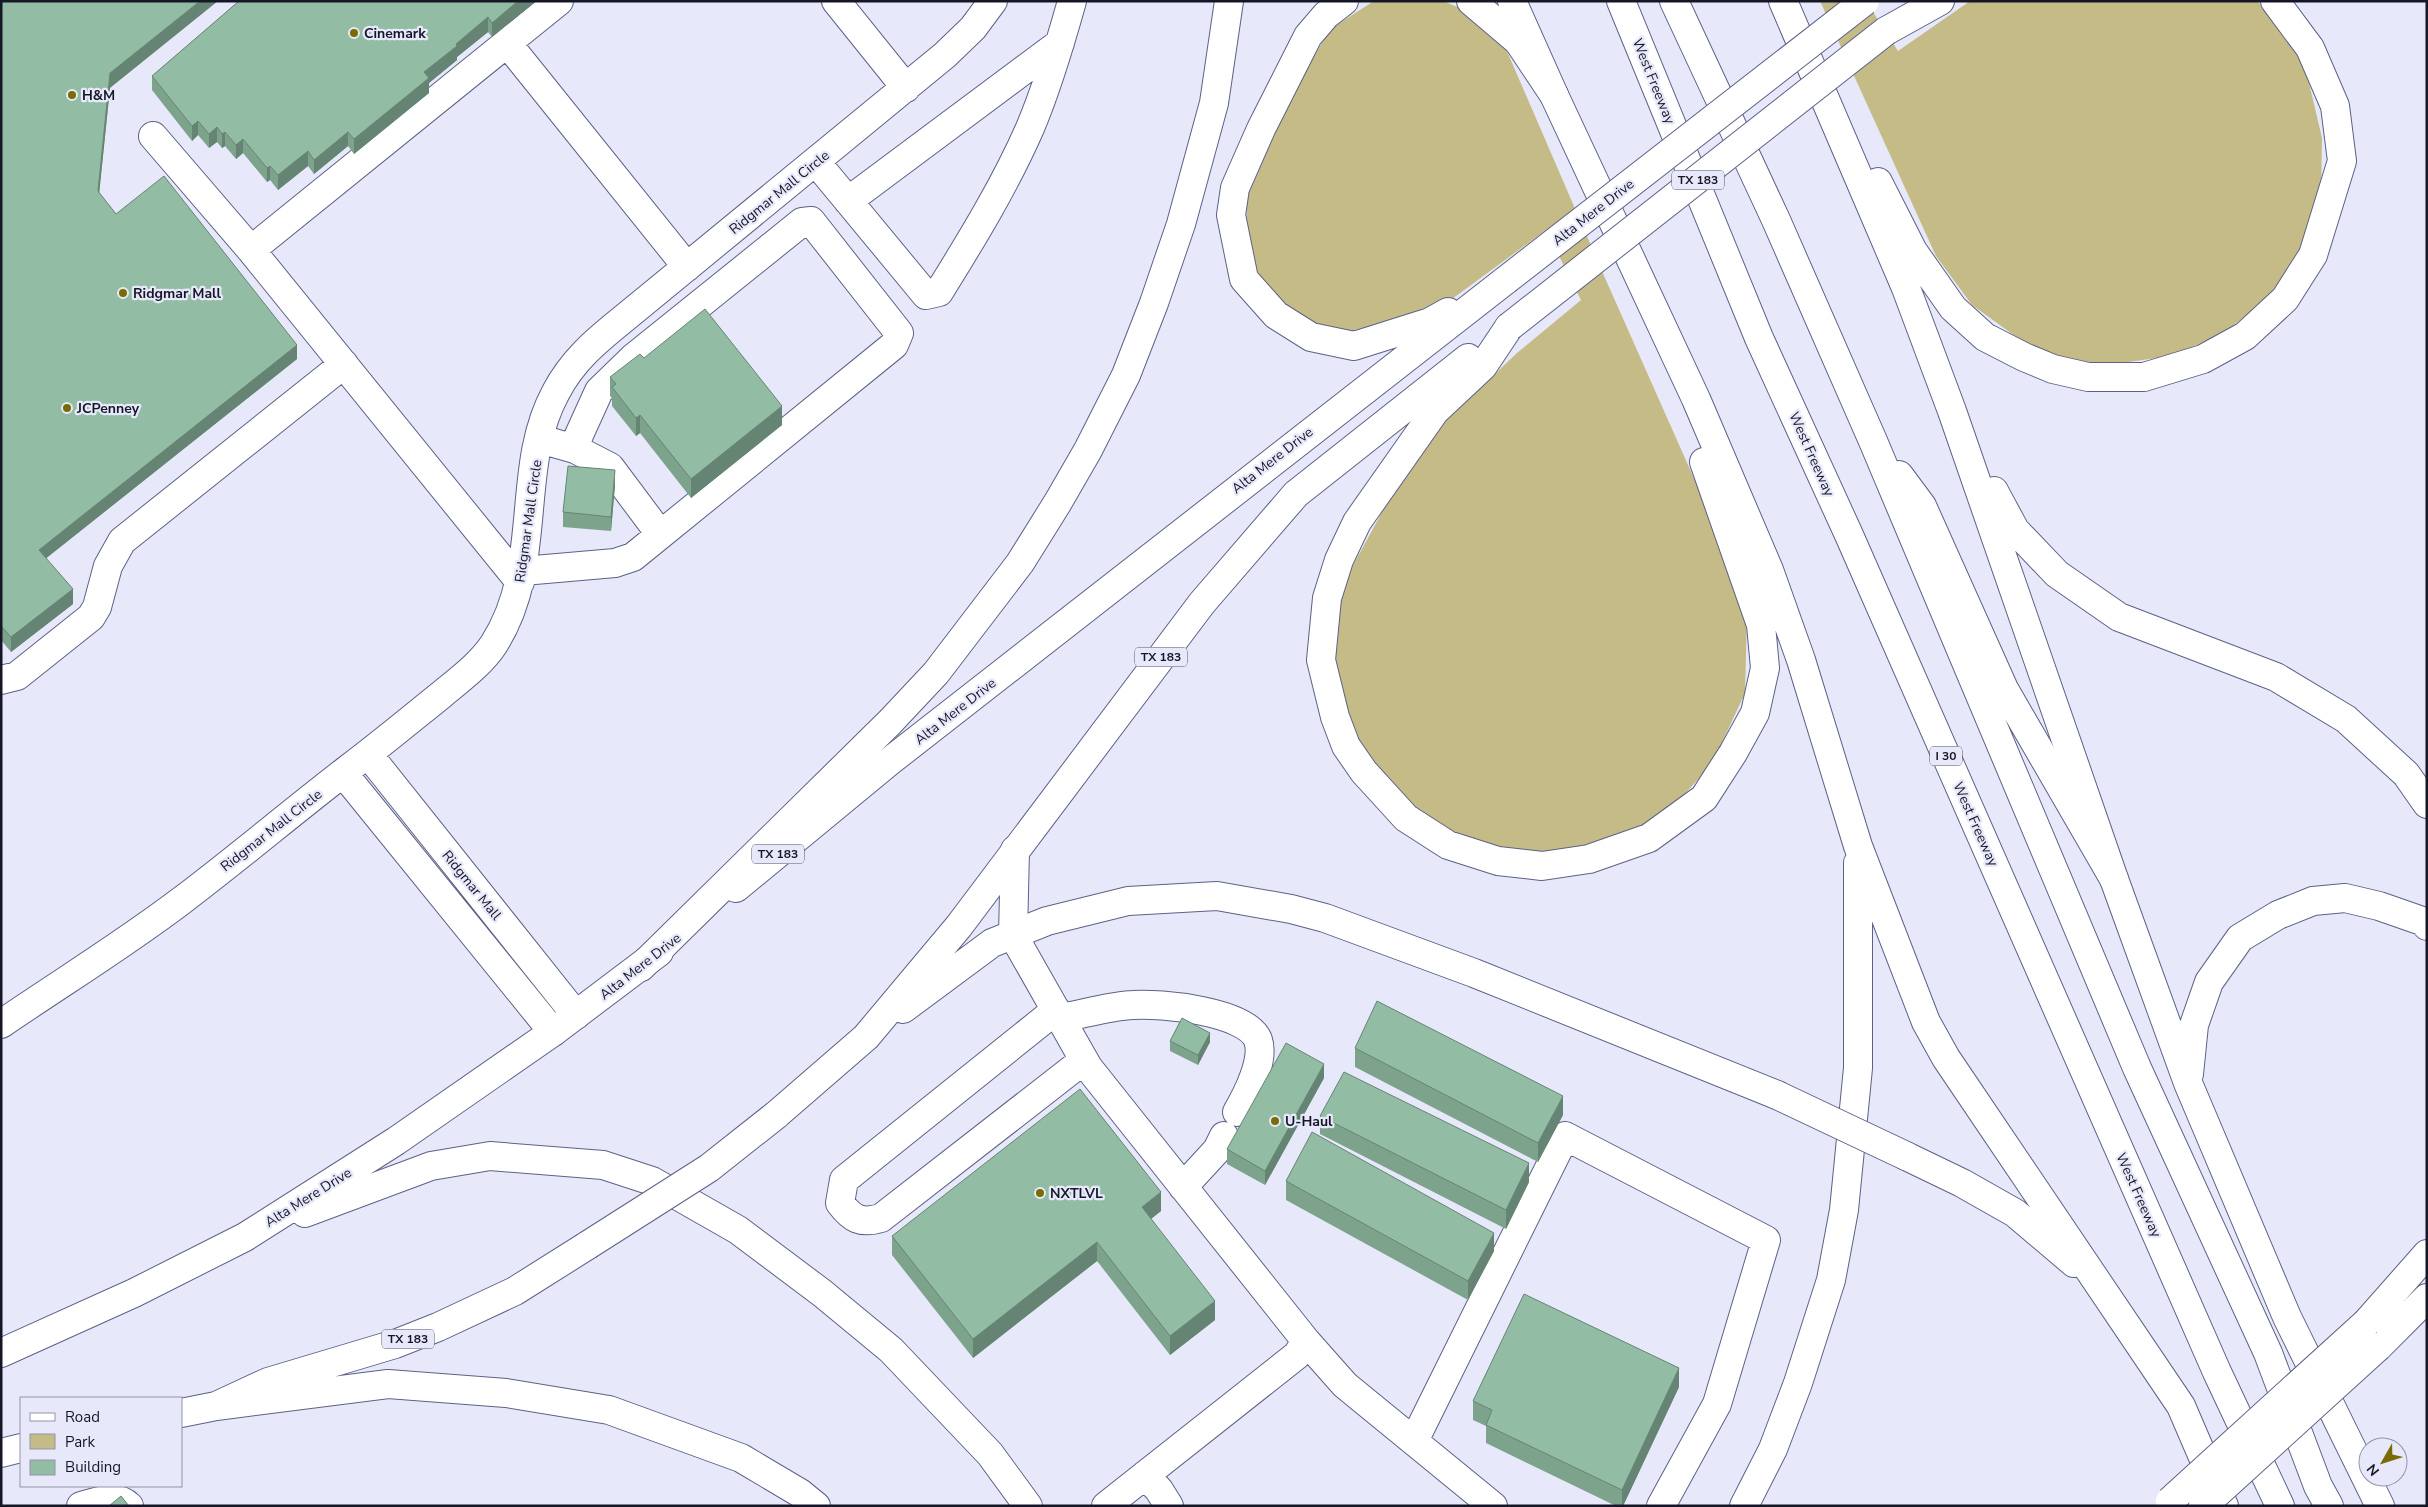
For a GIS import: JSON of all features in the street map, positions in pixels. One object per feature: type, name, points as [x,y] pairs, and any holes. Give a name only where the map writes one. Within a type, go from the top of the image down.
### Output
[{"type":"main road","points":[[251,250],[559,1]]},
{"type":"main road","points":[[836,1],[906,88]]},
{"type":"main road","name":"Ridgmar Mall Circle","points":[[1,1024],[129,939],[181,901],[456,683],[491,649],[513,607],[521,577],[540,439],[549,404],[556,390],[581,355],[906,88],[964,38],[993,1]]},
{"type":"main road","points":[[816,162],[926,295],[939,292],[976,234],[1030,128],[1060,43],[1072,1]]},
{"type":"main road","points":[[641,967],[890,722],[936,672],[1020,563],[1044,525],[1088,450],[1126,374],[1154,304],[1181,224],[1214,103],[1229,1]]},
{"type":"main road","points":[[1344,1],[1326,15],[1308,36],[1261,129],[1235,188],[1231,215],[1244,280],[1276,316],[1304,333],[1311,337],[1354,346],[1430,322],[1506,280]]},
{"type":"main road","points":[[1471,1],[1518,41],[1554,95]]},
{"type":"main road","points":[[1512,1],[1696,399],[1772,579],[1801,660],[1858,846],[1930,1029],[1946,1058],[2181,1406],[2224,1506]]},
{"type":"main road","name":"West Freeway","points":[[1621,1],[1759,338],[1857,553],[2194,1321],[2280,1506]]},
{"type":"main road","points":[[1674,1],[1776,220],[1873,441],[2137,1068],[2268,1353],[2318,1486],[2329,1506]]},
{"type":"main road","points":[[1783,1],[1906,288],[1952,411],[2114,879],[2188,1083],[2287,1317],[2380,1506]]},
{"type":"main road","name":"Alta Mere Drive","points":[[1,1353],[134,1293],[245,1237],[396,1141],[553,1032],[641,967],[890,760],[1865,1]]},
{"type":"main road","name":"TX 183","points":[[182,1413],[216,1406],[268,1382],[396,1344],[438,1327],[515,1291],[709,1168],[776,1115],[866,1037],[959,926],[1202,603],[1296,494],[1923,1]]},
{"type":"main road","points":[[1886,31],[1940,1]]},
{"type":"main road","points":[[1844,146],[1876,179],[1913,251],[1953,308],[1985,336],[2024,357],[2052,369],[2088,377],[2144,377],[2203,359],[2245,336],[2285,299],[2313,255],[2342,162],[2335,106],[2310,48],[2275,1]]},
{"type":"main road","points":[[507,43],[687,267]]},
{"type":"main road","points":[[848,201],[1060,43]]},
{"type":"main road","points":[[153,136],[251,250],[521,577],[615,562],[633,556],[894,345],[898,334],[811,221],[802,222],[633,358],[599,391],[579,435],[575,449]]},
{"type":"main road","points":[[1509,327],[1484,366],[1435,411],[1357,522],[1339,560],[1327,598],[1321,660],[1335,717],[1346,746],[1364,772],[1406,818],[1448,845],[1498,861],[1542,866],[1589,859],[1649,838],[1704,798],[1733,753],[1755,713],[1765,668],[1761,625],[1698,446],[1696,399]]},
{"type":"main road","points":[[1,680],[17,676],[60,643],[94,613],[108,566],[122,541],[344,364]]},
{"type":"main road","points":[[1952,411],[2015,530],[2057,574],[2118,617],[2276,677],[2346,719],[2406,774],[2427,804]]},
{"type":"main road","points":[[540,439],[575,449],[610,467],[660,534]]},
{"type":"main road","points":[[1873,441],[1922,506],[2004,689],[2114,879]]},
{"type":"main road","name":"Ridgmar Mall","points":[[368,754],[576,1015]]},
{"type":"main road","points":[[343,773],[553,1032]]},
{"type":"main road","points":[[1744,1506],[1773,1449],[1798,1383],[1831,1280],[1842,1218],[1858,1068],[1858,846]]},
{"type":"main road","points":[[1015,850],[1013,935],[1081,1054],[1183,1187],[1306,1342],[1345,1385],[1493,1506]]},
{"type":"main road","points":[[866,1037],[992,943],[1048,921],[1136,900],[1217,896],[1290,909],[1325,918],[1474,973],[1777,1095],[1962,1183],[2015,1213],[2100,1286]]},
{"type":"main road","points":[[2188,1083],[2194,1025],[2209,982],[2240,938],[2278,915],[2313,901],[2345,898],[2379,906],[2422,921],[2427,926]]},
{"type":"main road","points":[[1081,1054],[881,1218],[867,1222],[858,1221],[848,1214],[840,1203],[844,1180],[1059,1014],[1090,1013],[1133,1005],[1177,1008],[1211,1013],[1242,1022],[1257,1039],[1259,1050],[1256,1070],[1236,1112]]},
{"type":"main road","points":[[1081,1054],[1081,1020],[1090,1013]]},
{"type":"main road","points":[[1183,1187],[1217,1150],[1224,1136]]},
{"type":"main road","points":[[1414,1441],[1565,1136],[1766,1240],[1718,1404],[1661,1506]]},
{"type":"main road","points":[[245,1237],[431,1166],[490,1156],[603,1165],[652,1181],[738,1230],[822,1293],[890,1350],[990,1454],[1028,1506]]},
{"type":"main road","points":[[2168,1503],[2367,1322],[2427,1254]]},
{"type":"main road","points":[[2203,1506],[2378,1347],[2427,1298]]},
{"type":"main road","points":[[1106,1506],[1297,1355],[1306,1342]]},
{"type":"main road","points":[[216,1406],[388,1384],[506,1393],[562,1402],[609,1410],[741,1458],[800,1493],[816,1506]]},
{"type":"main road","points":[[1,1453],[20,1448]]},
{"type":"main road","points":[[1146,1475],[1169,1506]]},
{"type":"main road","points":[[81,1506],[114,1499],[122,1499],[129,1506]]},
{"type":"green space","points":[[1374,1],[1443,1],[1472,13],[1503,42],[1732,564],[1747,617],[1745,693],[1712,764],[1680,799],[1630,835],[1577,851],[1539,856],[1453,836],[1415,808],[1383,780],[1353,735],[1332,666],[1339,591],[1417,448],[1517,353],[1581,300],[1546,230],[1437,310],[1390,324],[1341,332],[1305,324],[1256,277],[1246,243],[1247,185],[1296,87],[1330,29]]},
{"type":"green space","points":[[1820,1],[1866,1],[1898,51],[1970,1],[2257,1],[2274,17],[2306,70],[2322,138],[2321,196],[2301,252],[2274,294],[2222,334],[2171,356],[2107,365],[2069,362],[2029,346],[1972,305],[1936,256]]},
{"type":"building","name":"Ridgmar Mall","points":[[1,1],[200,1],[110,73],[98,191],[116,214],[164,176],[297,345],[39,550],[73,589],[11,637],[1,626]]},
{"type":"building","points":[[239,1],[518,1],[492,23],[488,17],[456,44],[457,46],[424,72],[429,78],[354,139],[348,132],[314,160],[308,151],[278,175],[270,166],[267,168],[243,139],[236,145],[225,132],[222,134],[217,127],[209,134],[198,121],[192,126],[152,76]]},
{"type":"building","points":[[705,309],[782,406],[691,479],[640,415],[636,418],[612,387],[616,384],[610,377],[640,354],[644,358]]},
{"type":"building","points":[[568,466],[615,470],[611,517],[563,512]]},
{"type":"building","points":[[1377,1001],[1563,1096],[1538,1143],[1355,1048]]},
{"type":"building","points":[[1182,1018],[1210,1033],[1198,1055],[1170,1041]]},
{"type":"building","name":"U-Haul","points":[[1286,1043],[1324,1064],[1265,1171],[1227,1149]]},
{"type":"building","points":[[1344,1072],[1529,1163],[1506,1210],[1320,1116]]},
{"type":"building","points":[[1080,1089],[1161,1192],[1142,1207],[1215,1301],[1170,1336],[1097,1242],[973,1339],[892,1236]]},
{"type":"building","points":[[1312,1132],[1494,1233],[1468,1281],[1286,1181]]},
{"type":"building","points":[[1524,1294],[1679,1368],[1622,1490],[1486,1425],[1492,1410],[1473,1401]]},
{"type":"building","points":[[121,1496],[129,1506],[109,1506]]},
{"type":"place","name":"Cinemark","points":[[354,33]]},
{"type":"place","name":"H&M","points":[[72,95]]},
{"type":"place","name":"Ridgmar Mall","points":[[123,293]]},
{"type":"place","name":"JCPenney","points":[[67,408]]},
{"type":"place","name":"U-Haul","points":[[1275,1121]]},
{"type":"place","name":"NXTLVL","points":[[1040,1193]]}]
